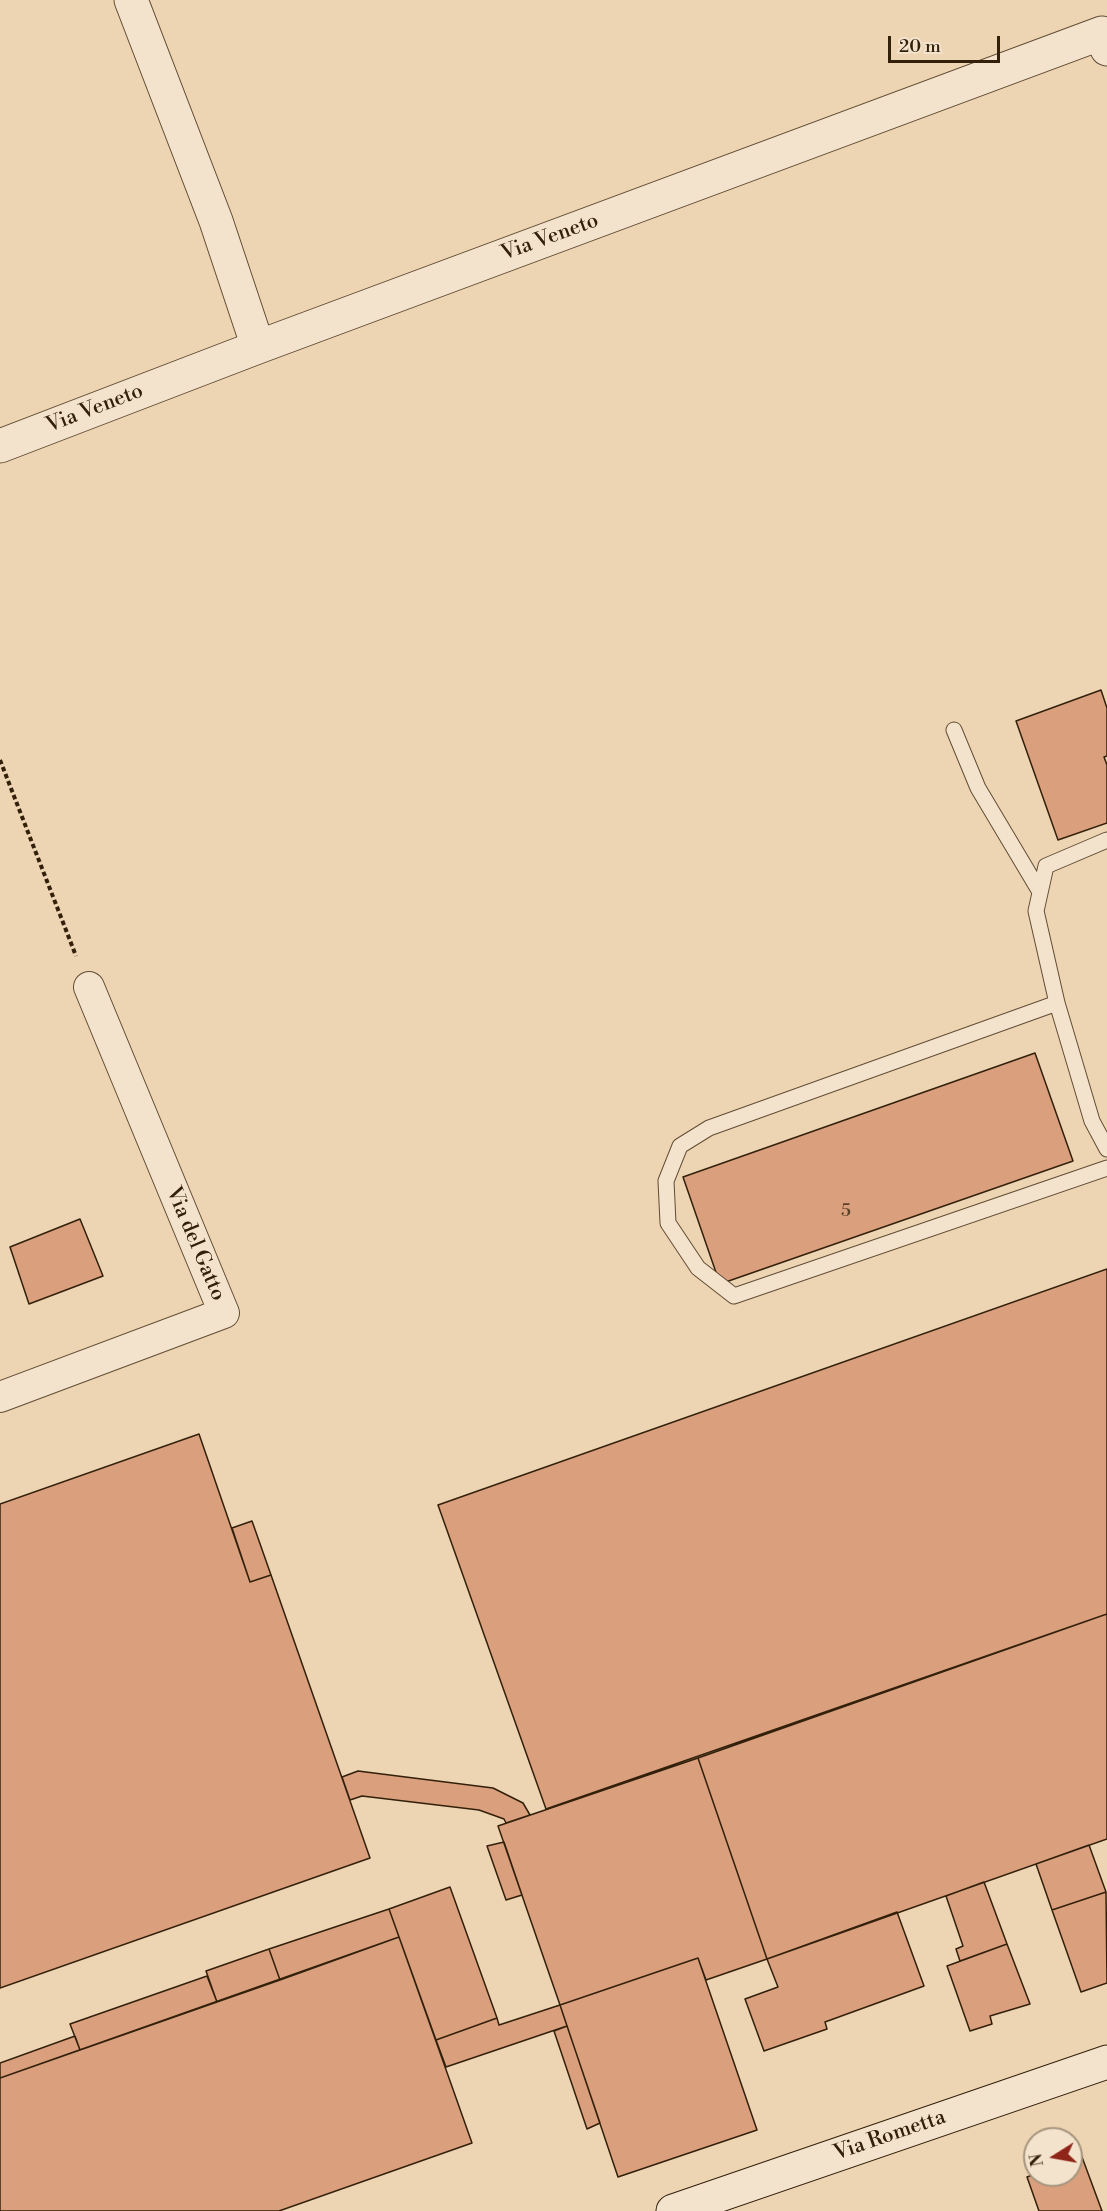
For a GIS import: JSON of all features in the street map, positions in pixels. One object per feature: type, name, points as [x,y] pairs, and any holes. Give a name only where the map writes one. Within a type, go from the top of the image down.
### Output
[{"type":"street","points":[[131,0],[216,221],[258,347]]},
{"type":"street","name":"Via Veneto","points":[[0,446],[258,347],[1104,41]]},
{"type":"street","name":"Via del Gatto","points":[[0,1397],[224,1313],[88,987]]},
{"type":"street","name":"Via Rometta","points":[[673,2211],[1107,2062]]},
{"type":"lane","points":[[954,730],[978,788],[1041,892]]},
{"type":"lane","points":[[1107,840],[1046,866],[1036,910],[1057,1003],[1100,1118],[1107,1149]]},
{"type":"lane","points":[[1057,1003],[709,1128],[680,1146],[666,1181],[668,1223],[698,1268],[734,1296],[1107,1168]]},
{"type":"path","points":[[0,760],[88,987]]},
{"type":"building","points":[[1101,690],[1107,708],[1107,756],[1104,757],[1107,765],[1107,823],[1058,840],[1016,721]]},
{"type":"building","points":[[1035,1053],[1073,1161],[720,1284],[683,1177]]},
{"type":"building","points":[[80,1219],[103,1276],[29,1304],[10,1247]]},
{"type":"building","points":[[1107,1269],[1107,1614],[546,1809],[438,1505]]},
{"type":"building","points":[[199,1434],[250,1582],[271,1575],[370,1858],[0,1988],[0,1504]]},
{"type":"building","points":[[252,1521],[271,1575],[250,1582],[232,1528]]},
{"type":"building","points":[[1107,1614],[1107,1839],[767,1959],[698,1758]]},
{"type":"building","points":[[698,1758],[767,1959],[706,1980],[698,1958],[560,2005],[498,1826]]},
{"type":"building","points":[[358,1771],[493,1788],[523,1803],[530,1815],[506,1823],[504,1819],[479,1810],[362,1796],[350,1800],[342,1777]]},
{"type":"building","points":[[504,1842],[522,1895],[506,1900],[487,1846]]},
{"type":"building","points":[[1089,1845],[1106,1892],[1052,1910],[1036,1864]]},
{"type":"building","points":[[984,1882],[1007,1944],[960,1961],[956,1949],[963,1946],[946,1896]]},
{"type":"building","points":[[450,1887],[497,2018],[436,2040],[389,1909]]},
{"type":"building","points":[[1106,1892],[1107,1983],[1081,1992],[1052,1910]]},
{"type":"building","points":[[389,1909],[399,1937],[280,1980],[269,1949]]},
{"type":"building","points":[[897,1912],[924,1986],[825,2022],[827,2029],[764,2051],[745,1999],[778,1987],[767,1959]]},
{"type":"building","points":[[399,1937],[472,2143],[279,2211],[0,2211],[0,2078]]},
{"type":"building","points":[[1007,1944],[1030,2004],[990,2016],[992,2024],[970,2031],[947,1966]]},
{"type":"building","points":[[269,1949],[280,1980],[217,2002],[206,1971]]},
{"type":"building","points":[[698,1958],[757,2130],[618,2177],[560,2005]]},
{"type":"building","points":[[207,1976],[217,2002],[80,2050],[70,2024]]},
{"type":"building","points":[[560,2005],[567,2026],[446,2067],[436,2040],[497,2018],[499,2025]]},
{"type":"building","points":[[567,2026],[600,2123],[587,2129],[554,2031]]},
{"type":"building","points":[[75,2036],[80,2050],[0,2078],[0,2063]]},
{"type":"building","points":[[1083,2160],[1102,2211],[1039,2211],[1031,2187],[1083,2187]]}]
